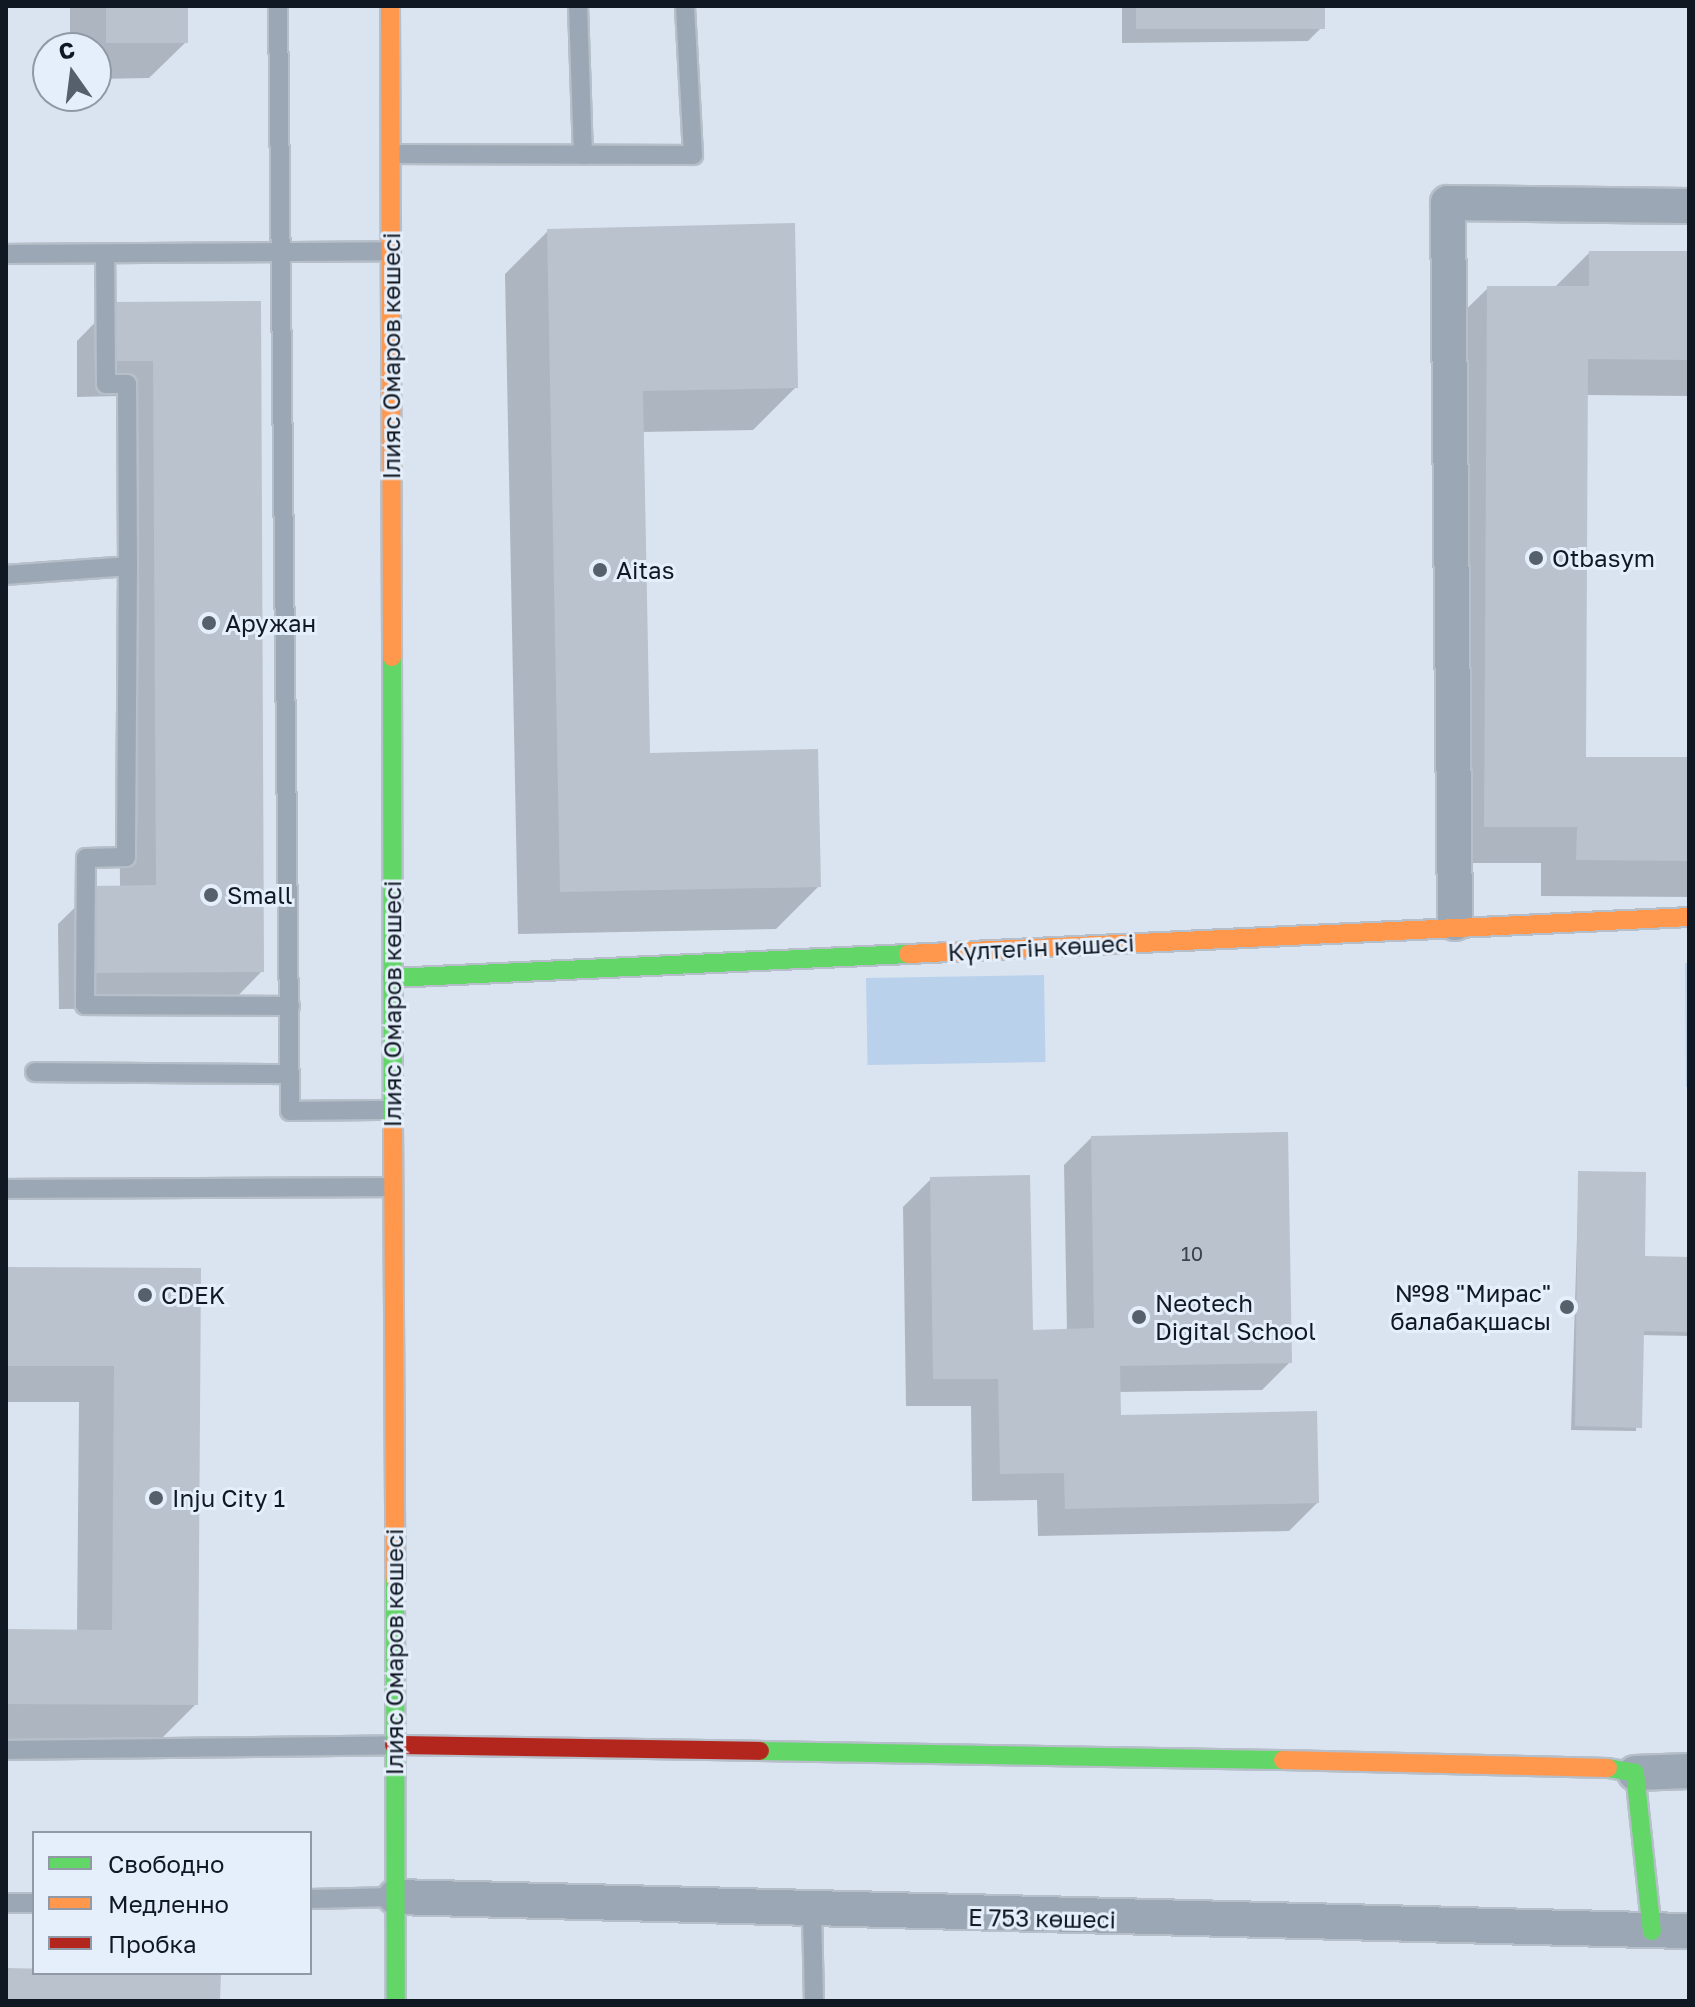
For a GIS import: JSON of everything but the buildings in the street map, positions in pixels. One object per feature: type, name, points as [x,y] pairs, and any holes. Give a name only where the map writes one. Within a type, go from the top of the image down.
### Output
[{"type":"street","name":"Ілияс Омаров көшесі","points":[[390,6],[396,2001]]},
{"type":"street","points":[[1455,923],[1448,203],[1689,206]]},
{"type":"street","name":"Күлтегін көшесі","points":[[392,978],[531,976],[1455,923],[1689,917]]},
{"type":"street","points":[[394,1745],[1517,1759],[1635,1773],[1689,1771]]},
{"type":"street","points":[[1635,1773],[1652,1931]]},
{"type":"street","name":"Е 753 көшесі","points":[[395,1897],[812,1913],[1689,1931]]},
{"type":"lane","points":[[278,6],[290,1111],[393,1110]]},
{"type":"lane","points":[[578,6],[583,155]]},
{"type":"lane","points":[[391,154],[693,155],[685,6]]},
{"type":"lane","points":[[6,254],[105,256],[391,251]]},
{"type":"lane","points":[[105,256],[106,384],[127,384],[126,857],[86,858],[85,1005],[290,1006]]},
{"type":"lane","points":[[6,575],[128,566]]},
{"type":"lane","points":[[35,1072],[289,1074]]},
{"type":"lane","points":[[6,1189],[393,1187]]},
{"type":"lane","points":[[6,1750],[394,1745]]},
{"type":"lane","points":[[312,1899],[395,1897]]},
{"type":"lane","points":[[6,1903],[32,1903]]},
{"type":"lane","points":[[812,1913],[814,2001]]},
{"type":"shaded area","points":[[1685,963],[1689,963],[1689,1087],[1686,1087]]},
{"type":"shaded area","points":[[1044,975],[1046,1062],[868,1065],[866,978]]},
{"type":"traffic: fast","points":[[392,657],[393,1123]]},
{"type":"traffic: fast","points":[[392,978],[908,954]]},
{"type":"traffic: fast","points":[[395,1580],[396,2001]]},
{"type":"traffic: fast","points":[[760,1751],[1283,1760]]},
{"type":"traffic: fast","points":[[1608,1768],[1635,1773],[1652,1931]]},
{"type":"traffic: slow","points":[[390,6],[392,657]]},
{"type":"traffic: slow","points":[[908,954],[1689,917]]},
{"type":"traffic: slow","points":[[393,1123],[395,1580]]},
{"type":"traffic: slow","points":[[1283,1760],[1608,1768]]},
{"type":"traffic: jam","points":[[394,1745],[760,1751]]},
{"type":"place","name":"Otbasym","points":[[1536,558]]},
{"type":"place","name":"Aitas","points":[[600,570]]},
{"type":"place","name":"Аружан","points":[[209,623]]},
{"type":"place","name":"Small","points":[[211,895]]},
{"type":"place","name":"CDEK","points":[[145,1295]]},
{"type":"place","name":"№98 \"Мирас\" балабақшасы","points":[[1567,1307]]},
{"type":"place","name":"Neotech Digital School","points":[[1139,1317]]},
{"type":"place","name":"Inju City 1","points":[[156,1498]]}]
